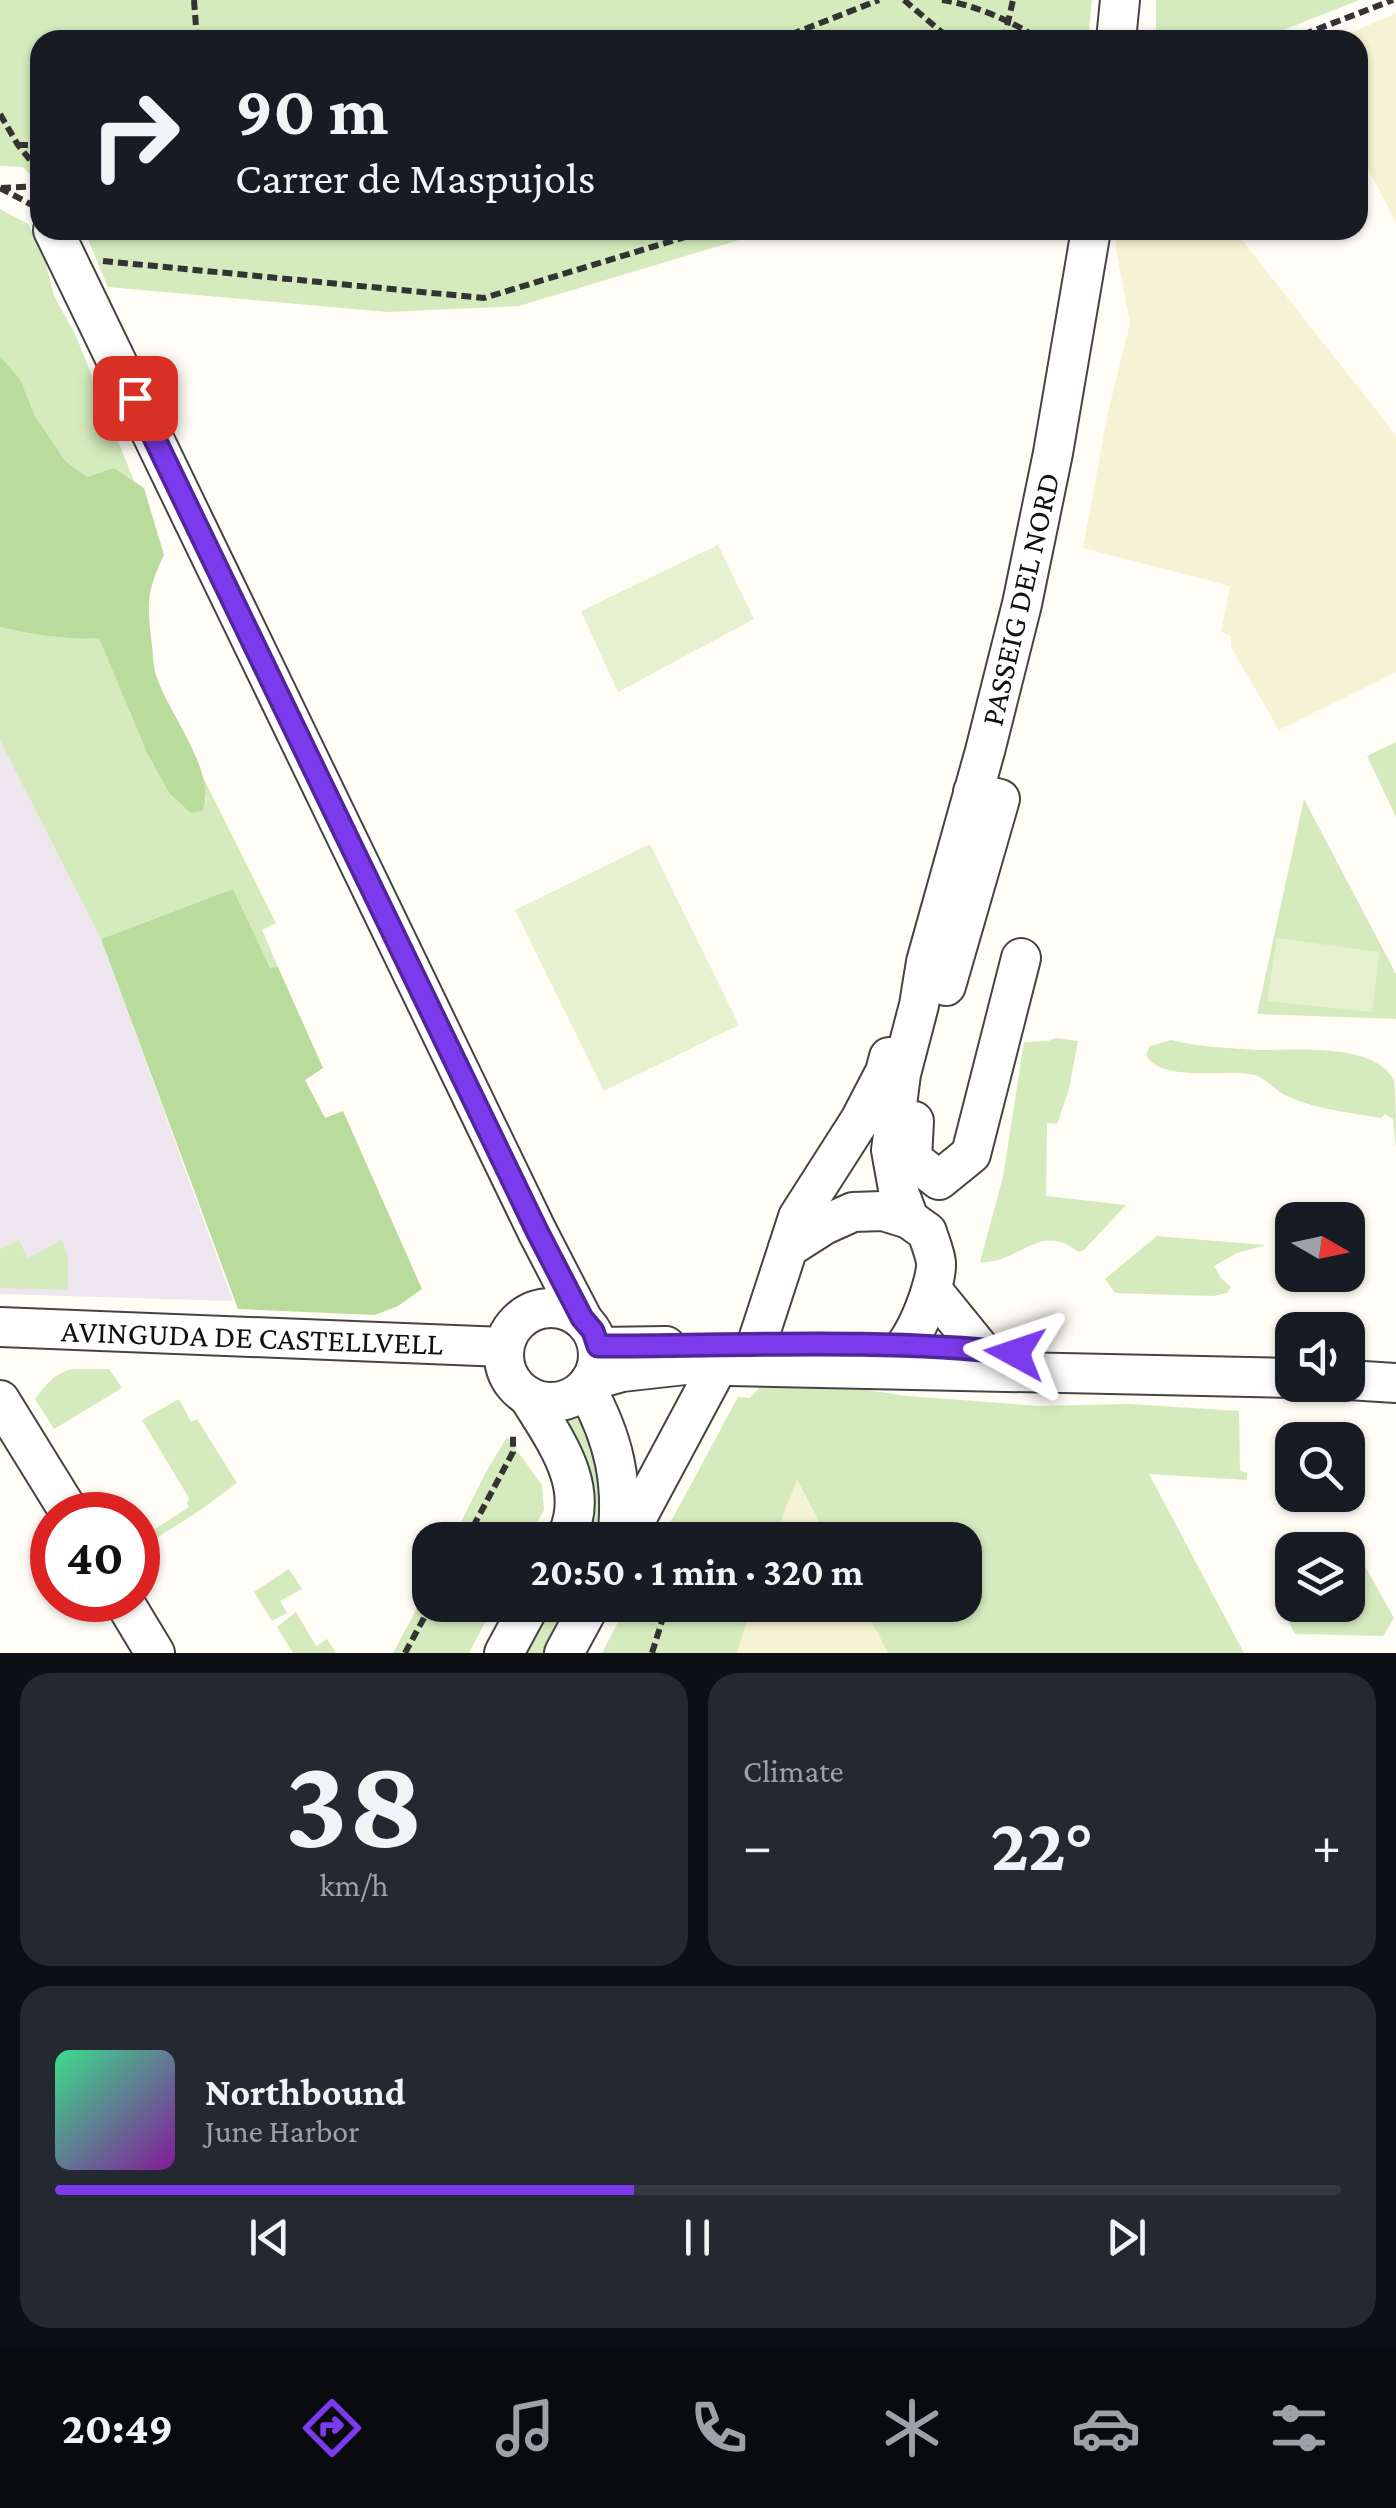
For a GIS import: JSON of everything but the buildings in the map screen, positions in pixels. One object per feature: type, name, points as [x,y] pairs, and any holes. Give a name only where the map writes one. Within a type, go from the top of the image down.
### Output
[{"type":"street","points":[[1117,30],[1120,0]]},
{"type":"street","name":"PASSEIG DEL NORD","points":[[933,1291],[936,1263],[928,1232],[909,1219],[898,1189],[891,1150],[901,1074],[926,962],[985,751],[1030,566],[1054,453],[1089,240]]},
{"type":"street","points":[[60,244],[537,1231],[589,1358],[620,1480],[621,1522]]},
{"type":"street","points":[[973,792],[1000,799],[915,1100],[912,1160],[939,1180],[972,1154],[1022,958]]},
{"type":"street","name":"PASSEIG DEL NORD","points":[[739,1360],[798,1217],[860,1120],[885,1072],[897,1029],[926,962]]},
{"type":"street","points":[[788,1248],[854,1212],[883,1211],[909,1219]]},
{"type":"street","points":[[537,1231],[513,1332],[508,1374],[521,1409],[559,1448],[574,1487],[573,1522]]},
{"type":"street","points":[[589,1358],[638,1370],[739,1360],[876,1360],[905,1347],[933,1291],[980,1349]]},
{"type":"street","points":[[513,1332],[536,1309],[568,1309],[589,1358],[578,1395],[521,1409]]},
{"type":"street","name":"AVINGUDA DE CASTELLVELL","points":[[0,1327],[513,1332]]},
{"type":"street","points":[[905,1347],[980,1349],[1227,1375]]},
{"type":"street","points":[[739,1360],[1275,1377]]},
{"type":"street","points":[[633,1522],[739,1360]]},
{"type":"street","points":[[1365,1381],[1396,1382]]},
{"type":"street","points":[[0,1400],[56,1492]]},
{"type":"street","points":[[137,1622],[156,1653]]},
{"type":"street","points":[[504,1653],[521,1622]]},
{"type":"street","points":[[564,1653],[581,1622]]},
{"type":"path","points":[[194,0],[196,30]]},
{"type":"path","points":[[802,30],[879,0]]},
{"type":"path","points":[[904,0],[939,30]]},
{"type":"path","points":[[942,0],[1026,30]]},
{"type":"path","points":[[1006,30],[1013,0]]},
{"type":"path","points":[[1315,30],[1393,0]]},
{"type":"path","points":[[0,114],[30,160]]},
{"type":"path","points":[[18,145],[30,145]]},
{"type":"path","points":[[0,188],[30,186]]},
{"type":"path","points":[[0,188],[30,204]]},
{"type":"path","points":[[60,244],[484,298],[675,240]]},
{"type":"path","points":[[476,1522],[513,1452],[521,1409]]},
{"type":"path","points":[[405,1653],[422,1622]]},
{"type":"path","points":[[652,1653],[662,1622]]},
{"type":"shaded area","points":[[1396,13],[1396,223],[1368,168],[1368,30],[1358,30]]},
{"type":"shaded area","points":[[1116,240],[1242,240],[1396,435],[1396,672],[1279,730],[1231,647],[1231,636],[1221,632],[1230,586],[1083,548],[1108,412],[1130,323]]},
{"type":"shaded area","points":[[0,741],[101,939],[233,1301],[0,1294]]},
{"type":"shaded area","points":[[796,1479],[819,1522],[780,1522]]},
{"type":"shaded area","points":[[747,1622],[872,1622],[888,1653],[737,1653]]},
{"type":"green space","points":[[0,0],[1092,0],[1089,30],[30,30],[30,175],[23,167],[0,166]]},
{"type":"green space","points":[[1156,0],[1359,0],[1283,30],[1156,30]]},
{"type":"green space","points":[[0,209],[28,224],[30,240],[37,240],[43,252],[54,296],[76,336],[134,481],[114,468],[87,477],[66,463],[35,416],[20,379],[0,356]]},
{"type":"green space","points":[[88,240],[739,240],[519,306],[387,312],[108,287]]},
{"type":"green space","points":[[0,356],[20,379],[35,416],[66,462],[87,477],[114,468],[144,488],[164,555],[149,599],[154,668],[203,777],[203,811],[191,813],[169,793],[147,753],[99,638],[49,636],[0,627]]},
{"type":"green space","points":[[718,545],[754,619],[618,692],[581,611]]},
{"type":"green space","points":[[0,627],[50,636],[99,637],[147,753],[169,793],[203,811],[206,800],[201,773],[276,923],[262,930],[278,967],[270,969],[233,889],[101,939],[0,741]]},
{"type":"green space","points":[[1396,742],[1396,817],[1367,756]]},
{"type":"green space","points":[[1304,799],[1396,974],[1396,1019],[1257,1014]]},
{"type":"green space","points":[[650,844],[739,1025],[604,1091],[515,910]]},
{"type":"green space","points":[[233,889],[270,968],[278,967],[323,1068],[305,1080],[325,1118],[343,1111],[422,1289],[398,1306],[375,1315],[238,1309],[101,939]]},
{"type":"green space","points":[[1277,938],[1379,952],[1372,1012],[1267,1001]]},
{"type":"green space","points":[[1056,1038],[1078,1041],[1069,1089],[1057,1124],[1047,1123],[1046,1196],[1126,1205],[1084,1250],[1078,1252],[1052,1240],[994,1261],[980,1262],[1003,1177],[1024,1042]]},
{"type":"green space","points":[[1171,1040],[1235,1049],[1330,1051],[1369,1059],[1394,1080],[1396,1149],[1393,1119],[1385,1114],[1381,1118],[1311,1105],[1249,1074],[1164,1069],[1146,1055],[1150,1046]]},
{"type":"green space","points":[[1157,1236],[1266,1245],[1237,1253],[1214,1266],[1231,1287],[1227,1293],[1115,1293],[1105,1279]]},
{"type":"green space","points":[[19,1240],[28,1258],[62,1240],[68,1258],[68,1290],[0,1288],[0,1249]]},
{"type":"green space","points":[[73,1369],[109,1369],[122,1388],[54,1429],[35,1399],[47,1384]]},
{"type":"green space","points":[[764,1382],[820,1383],[907,1396],[1040,1406],[1129,1404],[1239,1411],[1240,1471],[1247,1473],[1247,1480],[1149,1474],[1244,1653],[888,1653],[872,1622],[982,1622],[982,1522],[819,1522],[797,1480],[780,1522],[671,1522],[738,1397],[750,1398]]},
{"type":"green space","points":[[179,1399],[191,1422],[197,1419],[237,1483],[160,1536],[160,1526],[189,1507],[189,1498],[142,1420]]},
{"type":"green space","points":[[587,1408],[608,1464],[605,1522],[585,1522],[591,1491],[587,1466],[558,1417]]},
{"type":"green space","points":[[507,1437],[542,1485],[544,1510],[538,1522],[461,1522]]},
{"type":"green space","points":[[1365,1566],[1394,1618],[1383,1636],[1295,1634],[1289,1622],[1365,1622]]},
{"type":"green space","points":[[289,1569],[302,1589],[280,1601],[287,1613],[272,1621],[254,1592]]},
{"type":"green space","points":[[296,1612],[316,1646],[327,1639],[336,1653],[293,1653],[277,1627]]},
{"type":"green space","points":[[412,1618],[412,1622],[485,1622],[469,1653],[393,1653]]},
{"type":"green space","points":[[535,1622],[561,1622],[544,1653],[518,1653]]},
{"type":"green space","points":[[618,1622],[747,1622],[737,1653],[602,1653]]},
{"type":"route","points":[[135,398],[537,1231],[598,1346],[861,1346],[1015,1353]]}]
